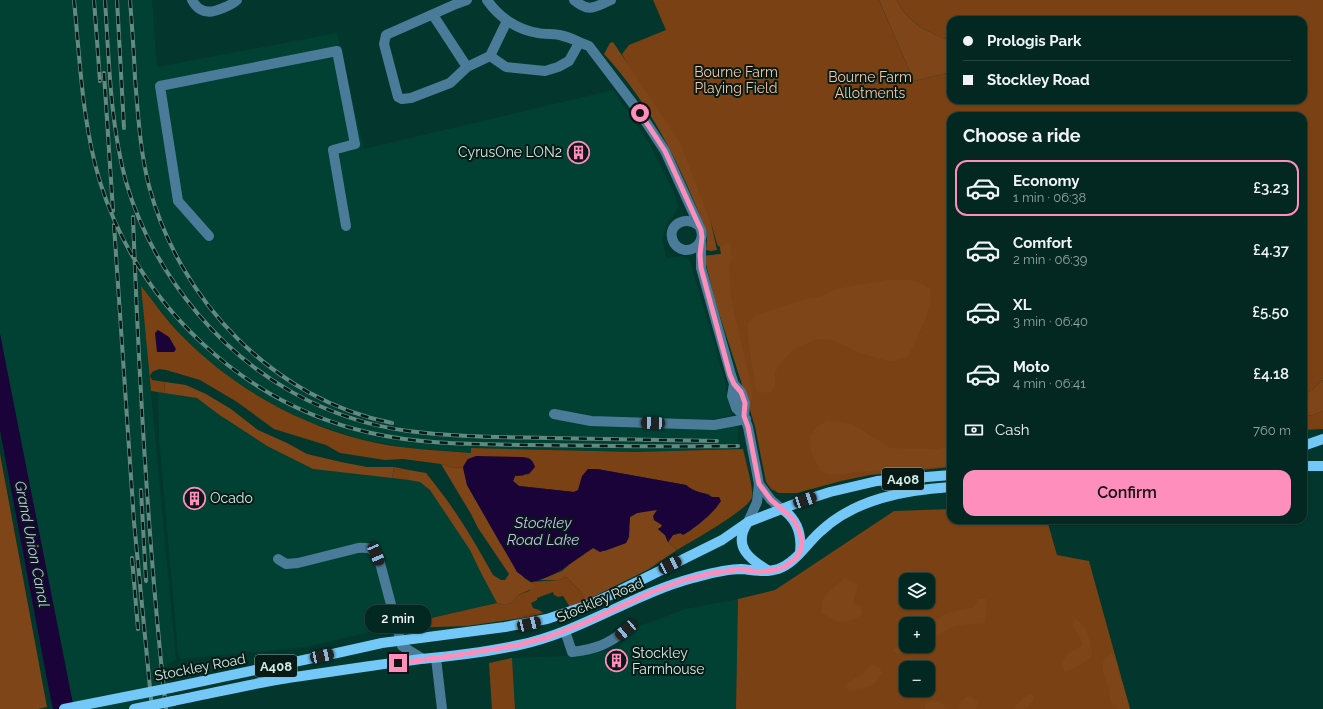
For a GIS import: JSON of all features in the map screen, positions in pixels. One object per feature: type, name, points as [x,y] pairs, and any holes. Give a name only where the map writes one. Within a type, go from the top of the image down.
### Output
[{"type":"main road","points":[[1307,444],[1323,438]]},
{"type":"main road","points":[[1307,446],[1323,445]]},
{"type":"main road","points":[[1307,466],[1320,466]]},
{"type":"main road","name":"Stockley Road","points":[[64,709],[400,640],[529,624],[562,615],[586,606],[722,540],[748,522],[830,492],[877,481],[947,476]]},
{"type":"main road","name":"Stockley Road","points":[[134,709],[280,679],[436,658],[519,645],[546,638],[652,592],[684,580],[713,573],[741,569],[758,572],[784,567],[796,558],[800,552],[833,520],[868,503],[895,494],[947,487]]},
{"type":"main road","points":[[782,509],[795,522],[799,530],[802,541],[800,552]]},
{"type":"main road","points":[[748,522],[742,537],[744,551],[750,558],[769,571]]},
{"type":"street","points":[[192,0],[198,8],[205,12],[215,12],[237,0]]},
{"type":"street","points":[[468,0],[386,35],[384,44],[398,97],[402,99],[411,98],[450,83],[467,67],[490,56],[504,19]]},
{"type":"street","points":[[487,0],[504,19],[533,32],[562,35],[589,46],[604,63],[665,151],[702,233],[701,268]]},
{"type":"street","points":[[574,0],[583,7],[588,8],[611,0]]},
{"type":"street","points":[[433,15],[467,67]]},
{"type":"street","points":[[490,56],[506,67],[545,71],[558,67],[569,60],[579,43]]},
{"type":"street","points":[[209,236],[178,201],[160,86],[337,51],[355,144],[333,150],[346,226]]},
{"type":"street","points":[[686,197],[680,222],[673,230],[673,239],[675,244],[682,249],[691,250],[697,247],[701,242]]},
{"type":"street","points":[[680,222],[690,221],[698,225]]},
{"type":"street","points":[[691,250],[701,268],[734,384],[732,396],[736,408],[745,417],[759,484],[757,502],[748,522]]},
{"type":"street","points":[[554,414],[592,421],[714,425],[745,417]]},
{"type":"street","points":[[759,484],[771,500],[782,509]]},
{"type":"street","points":[[278,559],[286,564],[298,563],[358,548],[372,550],[376,554],[380,563],[400,640],[404,648],[423,659]]},
{"type":"street","points":[[565,631],[572,652],[598,647],[612,641],[626,630]]},
{"type":"street","points":[[436,658],[442,709]]},
{"type":"shaded area","points":[[0,0],[152,0],[157,67],[337,33],[364,149],[613,90],[649,143],[675,195],[678,206],[676,212],[667,224],[662,238],[666,258],[682,256],[687,258],[690,262],[724,378],[732,415],[713,419],[715,428],[735,424],[738,430],[738,449],[635,452],[472,448],[472,453],[409,448],[363,440],[309,422],[274,405],[236,382],[202,355],[180,334],[141,286],[176,660],[165,666],[174,709],[74,709],[0,334]]},
{"type":"shaded area","points":[[879,0],[897,0],[907,16],[913,21],[927,30],[947,39],[947,73],[914,81]]},
{"type":"shaded area","points":[[613,42],[680,142],[711,223],[717,250],[706,250],[707,233],[687,184],[664,138],[637,95],[604,54],[610,43]]},
{"type":"shaded area","points":[[730,243],[732,258],[729,267],[731,298],[753,397],[748,403],[715,301],[704,256],[721,254],[720,246]]},
{"type":"shaded area","points":[[886,280],[914,281],[925,285],[930,289],[931,301],[924,323],[910,353],[906,357],[894,361],[887,361],[860,353],[832,340],[817,339],[793,350],[781,363],[775,373],[775,387],[771,392],[761,393],[756,391],[748,340],[748,323],[756,315],[805,299],[821,296],[835,289]]},
{"type":"shaded area","points":[[1323,380],[1323,411],[1307,416],[1307,393]]},
{"type":"shaded area","points":[[165,382],[186,385],[206,394],[231,409],[258,430],[307,454],[367,467],[394,467],[392,478],[313,469],[267,446],[218,414],[197,398],[164,393]]},
{"type":"shaded area","points":[[158,391],[197,398],[218,414],[267,446],[313,469],[420,479],[431,484],[458,522],[481,573],[497,603],[306,647],[180,659],[178,652],[159,439]]},
{"type":"shaded area","points":[[827,420],[852,424],[891,448],[937,449],[947,446],[947,466],[832,475],[820,471],[811,452],[810,435],[817,427]]},
{"type":"shaded area","points":[[0,454],[47,707],[38,709],[0,709]]},
{"type":"shaded area","points":[[441,464],[454,468],[463,467],[467,485],[500,543],[524,578],[534,584],[534,588],[518,595],[514,601],[506,605],[497,603],[470,550],[430,490],[420,482],[409,480],[409,470],[426,473],[462,522],[493,575],[501,580],[505,580],[509,574],[478,528]]},
{"type":"shaded area","points":[[657,510],[654,520],[662,525],[662,527],[658,529],[665,535],[668,542],[677,550],[649,569],[585,601],[581,592],[566,577],[559,580],[539,580],[562,571],[573,561],[593,548],[605,551],[626,543],[630,517],[637,513]]},
{"type":"shaded area","points":[[844,578],[858,585],[853,603],[860,606],[863,613],[851,620],[839,622],[832,620],[822,613],[822,600],[828,592]]},
{"type":"shaded area","points":[[738,599],[736,709],[515,709],[512,658],[565,656],[617,650],[624,640],[640,625],[685,609]]},
{"type":"shaded area","points":[[978,599],[987,599],[985,623],[965,624],[952,627],[935,637],[935,621],[946,613],[974,607]]},
{"type":"shaded area","points":[[1075,618],[1085,627],[1090,641],[1092,655],[1086,661],[1065,672],[1061,666],[1062,662],[1069,654],[1082,645],[1079,635],[1072,627]]},
{"type":"shaded area","points":[[899,645],[899,653],[901,653],[899,654],[893,651]]},
{"type":"shaded area","points":[[1112,652],[1118,666],[1120,678],[1130,709],[1117,709],[1110,700],[1109,690],[1103,673],[1103,661]]},
{"type":"shaded area","points":[[871,664],[879,667],[882,672],[876,682],[864,689],[848,690],[846,684],[865,672]]},
{"type":"shaded area","points":[[1032,693],[1035,698],[1026,709],[1013,709],[1024,697]]},
{"type":"shaded area","points":[[970,695],[978,702],[976,709],[959,709],[960,701]]},
{"type":"shaded area","points":[[932,701],[938,701],[948,709],[925,709],[925,704]]},
{"type":"green space","points":[[653,0],[879,0],[914,81],[947,73],[947,104],[1307,104],[1307,16],[947,16],[947,39],[927,30],[913,21],[907,16],[897,0],[1323,0],[1323,380],[1307,393],[1307,112],[947,112],[947,467],[870,475],[797,493],[779,493],[771,489],[766,482],[755,427],[704,256],[721,254],[720,246],[719,247],[717,244],[711,223],[622,54],[629,45],[666,30]]},
{"type":"green space","points":[[141,286],[165,317],[200,353],[242,386],[288,412],[337,432],[376,443],[417,449],[471,453],[471,448],[635,452],[743,449],[751,481],[752,497],[749,502],[731,517],[677,550],[668,542],[673,535],[690,531],[717,507],[712,497],[708,494],[692,491],[686,485],[597,469],[588,469],[578,490],[574,492],[519,486],[513,481],[515,476],[523,476],[533,462],[529,458],[468,459],[463,467],[454,468],[441,464],[403,459],[385,460],[340,453],[326,445],[274,429],[237,402],[200,380],[159,369],[152,372],[150,376],[152,380],[165,382],[164,393],[151,391]]},
{"type":"green space","points":[[1323,411],[1323,429],[1307,430],[1307,416]]},
{"type":"green space","points":[[394,467],[409,470],[409,480],[392,478]]},
{"type":"green space","points":[[947,509],[947,524],[1048,524],[1057,555],[1089,561],[1130,709],[736,709],[738,599],[775,590],[894,511]]},
{"type":"green space","points":[[566,577],[581,592],[585,601],[570,607],[563,596],[558,597],[554,595],[553,592],[537,598],[537,600],[531,603],[533,608],[543,613],[529,617],[467,626],[408,628],[405,624],[497,603],[506,605],[514,601],[518,595],[529,591],[534,584],[531,582],[559,580]]},
{"type":"green space","points":[[512,658],[515,709],[492,709],[489,663]]},
{"type":"water","points":[[158,330],[169,337],[176,349],[174,352],[157,352],[155,333]]},
{"type":"water","name":"Grand Union Canal","points":[[0,334],[74,709],[53,709],[49,690],[0,430]]},
{"type":"water","name":"Stockley Road Lake","points":[[476,456],[522,457],[530,460],[535,467],[529,474],[515,476],[513,481],[519,486],[574,492],[578,490],[582,476],[588,469],[597,469],[686,485],[693,490],[712,497],[719,497],[721,501],[708,516],[698,524],[683,535],[680,533],[673,535],[668,542],[665,535],[658,529],[662,525],[654,520],[653,516],[657,510],[637,513],[630,517],[629,537],[626,543],[600,552],[593,548],[556,573],[531,582],[517,572],[467,485],[463,467],[468,459]]},
{"type":"railway","points":[[74,0],[82,91],[89,137],[100,182],[118,227],[141,269],[169,308],[202,343],[239,374],[280,399],[324,419],[371,433],[410,440],[491,444],[738,446]]},
{"type":"railway","points":[[94,0],[100,81]]},
{"type":"railway","points":[[105,0],[113,115],[121,160],[132,200],[146,235],[175,284],[198,314],[219,337],[242,358],[292,392],[320,406],[348,417],[408,431],[478,436],[717,441]]},
{"type":"railway","points":[[117,0],[124,128]]},
{"type":"railway","points":[[130,0],[138,119],[146,173],[163,228],[183,268],[208,305],[238,339],[271,368],[308,392],[349,411],[392,423]]},
{"type":"railway","points":[[104,73],[113,211]]},
{"type":"railway","points":[[133,217],[138,341],[149,525],[166,709]]},
{"type":"railway","points":[[114,225],[134,522],[152,709]]},
{"type":"railway","points":[[141,490],[146,581]]},
{"type":"railway","points":[[132,558],[138,629]]},
{"type":"place","name":"CyrusOne LON2","points":[[578,152]]},
{"type":"place","name":"Ocado","points":[[194,498]]},
{"type":"place","name":"Stockley Farmhouse","points":[[616,661]]},
{"type":"route","points":[[398,663],[519,645],[546,638],[589,621],[652,592],[684,580],[713,573],[741,569],[758,572],[775,570],[784,567],[791,562],[800,552],[802,541],[801,535],[795,522],[786,512],[771,500],[759,484],[748,427],[744,416],[745,403],[741,392],[734,384],[730,375],[701,268],[701,230],[665,151],[640,113]]},
{"type":"park label","name":"Bourne Farm Playing Field","points":[[736,80]]},
{"type":"park label","name":"Bourne Farm Allotments","points":[[870,86]]}]
